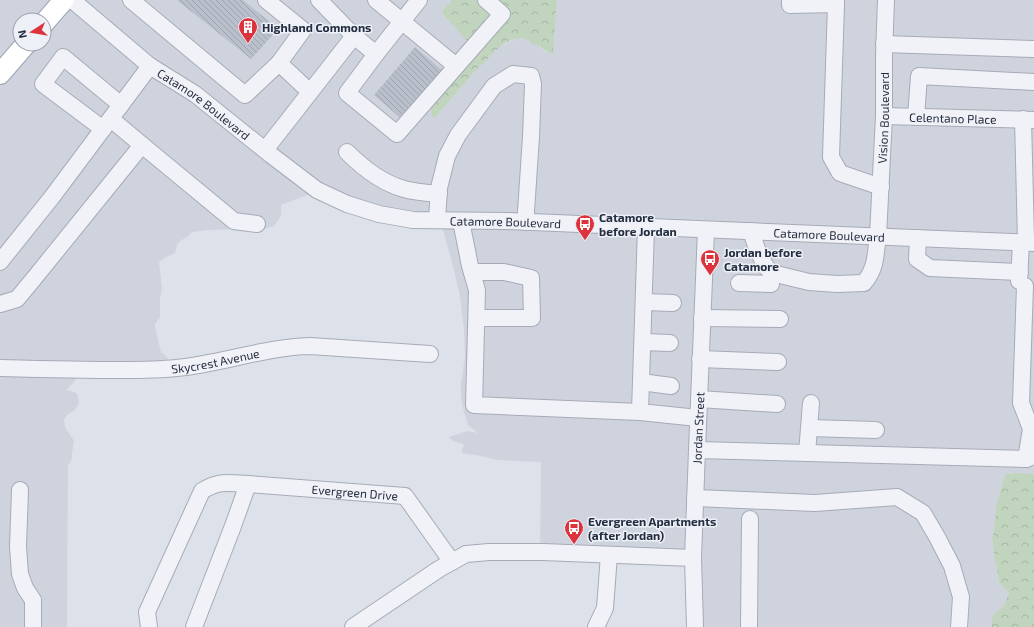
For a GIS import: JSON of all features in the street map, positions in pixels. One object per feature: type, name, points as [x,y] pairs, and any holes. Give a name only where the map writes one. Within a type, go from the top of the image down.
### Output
[{"type":"main road","points":[[52,14],[64,0]]},
{"type":"main road","points":[[0,74],[19,52]]},
{"type":"street","name":"Catamore Boulevard","points":[[72,0],[150,66],[195,94],[317,190],[347,204],[378,214],[413,220],[526,222],[1027,242]]},
{"type":"street","points":[[131,0],[245,95],[279,63],[302,30],[266,0]]},
{"type":"street","points":[[319,0],[354,36],[376,54]]},
{"type":"street","points":[[376,0],[456,66]]},
{"type":"street","points":[[420,0],[376,54],[347,93],[397,134],[502,14],[486,0]]},
{"type":"street","points":[[790,0],[790,5],[836,2],[831,157],[840,173],[881,188]]},
{"type":"street","name":"Vision Boulevard","points":[[772,272],[809,282],[851,284],[864,282],[869,276],[876,260],[884,116],[884,44],[886,0]]},
{"type":"street","points":[[265,150],[354,36]]},
{"type":"street","points":[[884,44],[1034,49]]},
{"type":"street","points":[[121,105],[63,57],[43,84],[142,145],[234,221],[257,224]]},
{"type":"street","points":[[279,63],[310,92]]},
{"type":"street","points":[[0,262],[5,244],[52,197],[150,66]]},
{"type":"street","points":[[437,220],[439,188],[447,156],[458,135],[494,86],[512,74],[522,74],[531,76],[533,84],[526,222]]},
{"type":"street","points":[[916,117],[918,76],[1034,82]]},
{"type":"street","name":"Celentano Place","points":[[884,116],[1028,120]]},
{"type":"street","points":[[697,450],[1030,457],[1031,429],[1021,403],[1027,242],[1030,203],[1028,120]]},
{"type":"street","points":[[0,304],[16,299],[142,145]]},
{"type":"street","points":[[347,152],[358,163],[386,183],[405,189],[439,194]]},
{"type":"street","points":[[461,221],[477,290],[474,405],[640,412],[698,418]]},
{"type":"street","points":[[640,412],[646,227]]},
{"type":"street","name":"Jordan Street","points":[[695,627],[695,498],[706,230]]},
{"type":"street","points":[[739,283],[771,284],[772,272],[766,267],[751,232]]},
{"type":"street","points":[[918,238],[916,259],[930,268],[1026,281]]},
{"type":"street","points":[[472,272],[504,272],[532,278],[532,318],[477,318]]},
{"type":"street","points":[[644,302],[673,302]]},
{"type":"street","points":[[702,318],[780,319]]},
{"type":"street","points":[[643,342],[670,344]]},
{"type":"street","name":"Skycrest Avenue","points":[[0,368],[158,370],[194,366],[280,349],[310,346],[430,354]]},
{"type":"street","points":[[700,359],[778,362]]},
{"type":"street","points":[[642,382],[671,386]]},
{"type":"street","points":[[699,399],[777,404]]},
{"type":"street","points":[[807,453],[811,403]]},
{"type":"street","points":[[809,428],[876,430]]},
{"type":"street","name":"Evergreen Drive","points":[[149,627],[147,612],[202,491],[211,485],[222,483],[248,484],[405,496],[452,562]]},
{"type":"street","points":[[194,627],[234,526],[248,484]]},
{"type":"street","points":[[20,490],[18,547],[20,574],[25,588],[33,600],[33,627]]},
{"type":"street","points":[[695,498],[815,503],[897,497],[923,513],[937,536],[952,566],[961,597],[959,627]]},
{"type":"street","points":[[749,627],[750,519]]},
{"type":"street","points":[[353,627],[439,569],[466,554],[489,552],[543,552],[694,558]]},
{"type":"street","points":[[596,627],[605,608],[609,555]]},
{"type":"shaded area","points":[[0,0],[451,0],[451,3],[444,8],[442,12],[470,44],[444,92],[435,118],[475,71],[496,50],[511,41],[518,38],[528,40],[546,52],[553,54],[557,0],[1034,0],[1034,474],[1005,474],[996,507],[992,538],[999,583],[1009,593],[1004,605],[992,616],[992,627],[694,627],[691,558],[540,553],[541,462],[498,460],[462,453],[464,446],[463,444],[453,441],[449,437],[468,431],[478,433],[468,425],[461,397],[461,384],[465,357],[460,296],[441,222],[312,193],[281,205],[281,216],[274,226],[256,231],[243,231],[237,229],[192,232],[180,241],[177,245],[175,253],[159,262],[162,289],[160,299],[160,317],[155,324],[155,327],[161,352],[168,359],[157,366],[81,371],[74,382],[66,390],[77,393],[79,403],[75,410],[67,415],[64,420],[65,427],[74,441],[72,459],[68,466],[67,627],[0,627]]},
{"type":"green space","points":[[451,0],[557,0],[553,54],[537,45],[533,45],[526,39],[518,38],[511,40],[498,49],[475,71],[435,118],[432,116],[431,108],[444,93],[470,44],[442,12],[444,8],[451,3]]},
{"type":"green space","points":[[1005,474],[1034,474],[1034,627],[992,627],[992,616],[1004,605],[1009,593],[999,583],[995,562],[992,538],[996,507]]},
{"type":"building","name":"Highland Commons","points":[[177,0],[243,0],[278,29],[251,59]]},
{"type":"building","points":[[415,47],[443,71],[403,120],[374,95]]},
{"type":"place","name":"Highland Commons","points":[[248,44]]},
{"type":"place","name":"Catamore before Jordan","points":[[585,241]]},
{"type":"place","name":"Jordan before Catamore","points":[[710,276]]},
{"type":"place","name":"Evergreen Apartments (after Jordan)","points":[[574,545]]}]
